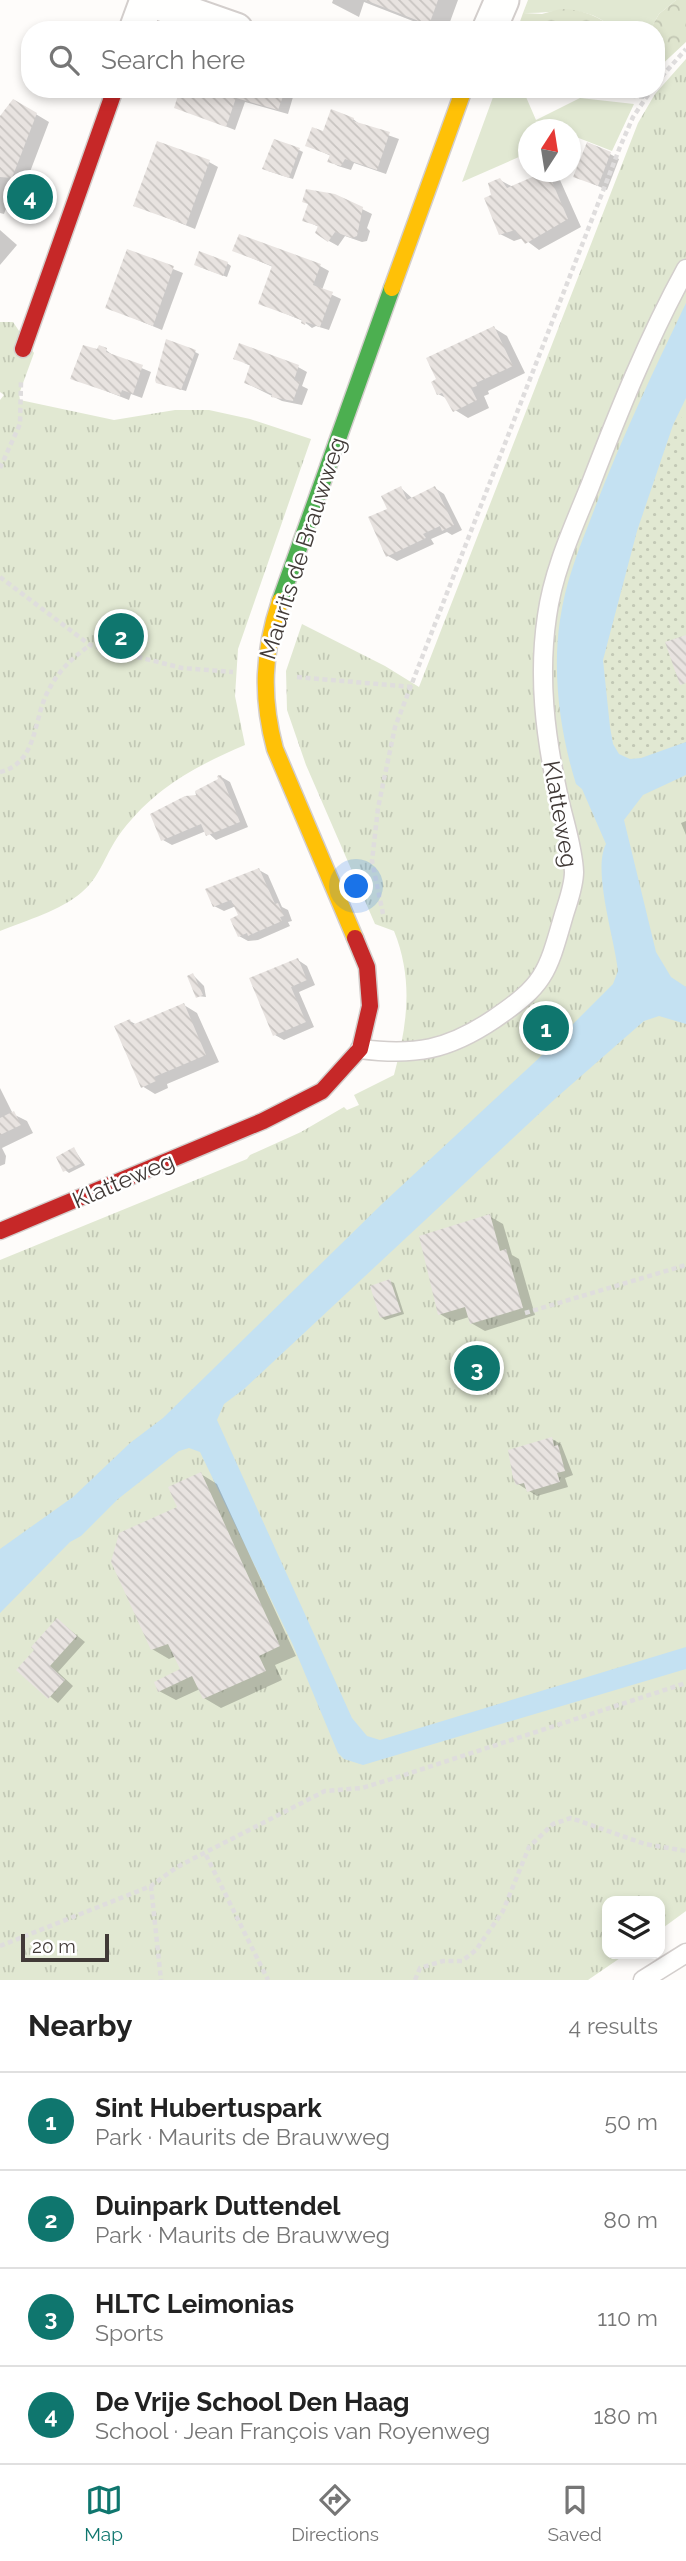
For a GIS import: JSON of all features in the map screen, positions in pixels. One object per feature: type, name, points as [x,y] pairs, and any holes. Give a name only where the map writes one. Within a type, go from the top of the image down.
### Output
[{"type":"street","points":[[140,21],[149,0],[210,21]]},
{"type":"street","points":[[493,21],[502,0]]},
{"type":"street","points":[[23,349],[112,98]]},
{"type":"street","name":"Maurits de Brauwweg","points":[[360,1049],[370,1006],[367,967],[275,749],[264,714],[261,674],[266,641],[282,593],[455,98]]},
{"type":"street","name":"Klatteweg","points":[[0,1231],[262,1121],[322,1091],[360,1049]]},
{"type":"lane","name":"Klatteweg","points":[[360,1049],[394,1054],[434,1050],[486,1025],[512,1007],[532,991],[549,968],[574,873],[543,698],[542,653],[547,613],[566,547],[602,454],[659,319],[686,269]]},
{"type":"lane","points":[[643,1980],[686,1953]]},
{"type":"path","points":[[665,73],[686,49]]},
{"type":"path","points":[[367,967],[385,925],[372,861],[378,808],[395,727],[574,263],[633,117],[645,98]]},
{"type":"path","points":[[0,468],[20,424],[23,349]]},
{"type":"path","points":[[0,577],[90,645],[182,668],[412,687]]},
{"type":"path","points":[[0,772],[12,769],[25,759],[54,680],[65,664],[90,645]]},
{"type":"path","points":[[525,1313],[686,1265]]},
{"type":"path","points":[[0,1946],[151,1886],[177,1867],[325,1791],[362,1788],[686,1683]]},
{"type":"path","points":[[415,1980],[420,1968],[443,1961],[462,1961],[476,1950],[503,1911],[528,1847],[553,1824],[571,1818],[645,1844],[686,1850]]},
{"type":"path","points":[[206,1854],[268,1980]]},
{"type":"path","points":[[151,1886],[161,1980]]},
{"type":"green space","points":[[528,0],[676,0],[659,14],[655,21],[604,21],[593,15],[571,11],[523,13]]},
{"type":"green space","points":[[676,0],[686,0],[686,42],[665,62],[665,21],[655,21],[659,14]]},
{"type":"green space","points":[[560,9],[575,10],[603,21],[520,21],[523,13],[542,14]]},
{"type":"green space","points":[[686,59],[686,1911],[665,1926],[665,1896],[602,1896],[602,1959],[619,1959],[588,1980],[0,1980],[0,1260],[247,1159],[250,1155],[301,1132],[344,1107],[347,1110],[359,1105],[354,1095],[394,1075],[406,1003],[400,949],[394,931],[375,924],[306,765],[287,710],[286,671],[302,624],[385,666],[419,687],[638,123],[653,98],[665,98],[665,83]]},
{"type":"green space","points":[[493,98],[526,98],[536,119],[518,119],[518,157],[462,182]]},
{"type":"green space","points":[[580,98],[634,104],[612,151],[581,139],[581,119],[538,119]]},
{"type":"green space","points":[[0,322],[13,322],[34,353],[19,394],[20,400],[114,420],[175,410],[209,410],[250,419],[311,439],[238,649],[235,696],[245,745],[190,772],[158,794],[130,821],[93,880],[73,899],[0,931],[0,400],[4,395],[0,392]]},
{"type":"green space","points":[[678,412],[686,425],[686,635],[665,642],[680,685],[686,683],[686,742],[647,756],[628,757],[620,753],[613,744],[603,660],[637,531]]},
{"type":"water","points":[[686,303],[686,398],[673,425],[637,531],[603,660],[610,727],[613,744],[619,754],[630,759],[641,758],[686,742],[686,775],[643,795],[624,820],[656,952],[671,977],[686,987],[686,1024],[659,1016],[644,1021],[556,1098],[244,1389],[224,1404],[217,1420],[352,1718],[367,1736],[380,1740],[686,1647],[686,1669],[363,1765],[344,1759],[338,1753],[293,1645],[200,1452],[189,1448],[179,1451],[118,1499],[81,1536],[70,1542],[0,1613],[0,1549],[73,1497],[130,1443],[163,1418],[613,984],[618,971],[603,887],[602,856],[606,844],[582,789],[576,784],[570,764],[557,682],[560,620],[572,568],[602,490]]},
{"type":"building","points":[[365,0],[438,0],[430,21],[419,21]]},
{"type":"building","points":[[177,98],[236,98],[226,127],[174,108]]},
{"type":"building","points":[[236,98],[282,98],[278,110]]},
{"type":"building","points":[[13,99],[37,113],[12,178],[0,177],[0,116]]},
{"type":"building","points":[[331,109],[354,118],[353,121],[390,132],[377,170],[345,159],[341,166],[327,162],[330,155],[305,146],[312,127],[323,131]]},
{"type":"building","points":[[274,139],[300,148],[289,178],[262,169]]},
{"type":"building","points":[[157,141],[210,160],[186,225],[133,206]]},
{"type":"building","points":[[587,142],[611,152],[598,186],[581,180],[581,157]]},
{"type":"building","points":[[500,178],[507,188],[521,182],[552,182],[568,219],[525,244],[515,230],[499,235],[484,198],[491,195],[488,183]]},
{"type":"building","points":[[306,189],[335,194],[363,207],[357,236],[352,238],[335,232],[328,242],[315,233],[318,226],[302,221],[308,204],[302,202]]},
{"type":"building","points":[[239,234],[321,264],[313,285],[333,292],[320,327],[306,322],[305,325],[301,323],[302,320],[258,304],[272,266],[232,251]]},
{"type":"building","points":[[127,249],[174,266],[153,326],[105,308]]},
{"type":"building","points":[[199,251],[228,262],[223,276],[194,265]]},
{"type":"building","points":[[494,326],[513,366],[476,383],[477,386],[471,388],[477,400],[453,412],[442,393],[437,395],[431,382],[436,379],[426,358]]},
{"type":"building","points":[[166,339],[196,350],[181,390],[156,383],[155,380]]},
{"type":"building","points":[[239,343],[299,365],[294,380],[300,382],[293,401],[271,397],[272,394],[244,383],[250,365],[233,359]]},
{"type":"building","points":[[83,345],[97,349],[99,345],[107,348],[106,352],[143,365],[133,394],[122,390],[120,396],[70,379]]},
{"type":"building","points":[[401,486],[407,500],[435,486],[454,525],[442,531],[440,526],[423,534],[426,538],[386,557],[368,517],[387,509],[381,496]]},
{"type":"building","points":[[686,635],[686,683],[680,685],[665,642]]},
{"type":"building","points":[[221,775],[240,822],[206,836],[201,824],[161,841],[150,814],[185,796],[196,795],[195,791]]},
{"type":"building","points":[[259,868],[275,904],[278,903],[284,916],[280,917],[282,921],[248,936],[247,933],[238,937],[230,919],[238,915],[231,900],[213,907],[205,889]]},
{"type":"building","points":[[298,958],[307,980],[291,987],[306,1022],[273,1036],[249,978]]},
{"type":"building","points":[[193,973],[203,995],[196,998],[187,976]]},
{"type":"building","points":[[184,1003],[206,1055],[154,1077],[156,1081],[141,1088],[114,1026],[130,1019],[132,1025]]},
{"type":"building","points":[[14,1111],[21,1125],[0,1135],[0,1118]]},
{"type":"building","points":[[74,1147],[82,1163],[63,1172],[56,1157]]},
{"type":"building","points":[[490,1214],[500,1251],[506,1249],[523,1308],[470,1324],[465,1307],[438,1315],[419,1236]]},
{"type":"building","points":[[390,1279],[401,1312],[380,1318],[370,1286]]},
{"type":"building","points":[[552,1437],[554,1446],[558,1445],[565,1471],[557,1473],[560,1482],[527,1492],[524,1483],[516,1485],[508,1450]]},
{"type":"building","points":[[201,1472],[280,1646],[259,1656],[266,1671],[203,1699],[192,1676],[158,1692],[154,1682],[180,1669],[168,1644],[151,1650],[111,1562],[119,1533],[177,1507],[168,1487]]},
{"type":"building","points":[[57,1618],[77,1636],[50,1666],[65,1680],[48,1699],[16,1670],[34,1650],[31,1647]]},
{"type":"traffic: fast","points":[[280,601],[392,288]]},
{"type":"traffic: slow","points":[[392,288],[461,98]]},
{"type":"traffic: slow","points":[[280,601],[267,657],[266,693],[270,730],[275,749],[355,938]]},
{"type":"traffic: jam","points":[[23,349],[112,98]]},
{"type":"traffic: jam","points":[[0,1231],[263,1121],[322,1091],[360,1049],[370,1006],[367,967],[355,938]]},
{"type":"place","name":"De Vrije School Den Haag","points":[[30,197]]},
{"type":"place","name":"Duinpark Duttendel","points":[[121,636]]},
{"type":"place","name":"Sint Hubertuspark","points":[[546,1028]]},
{"type":"place","name":"HLTC Leimonias","points":[[477,1368]]}]
